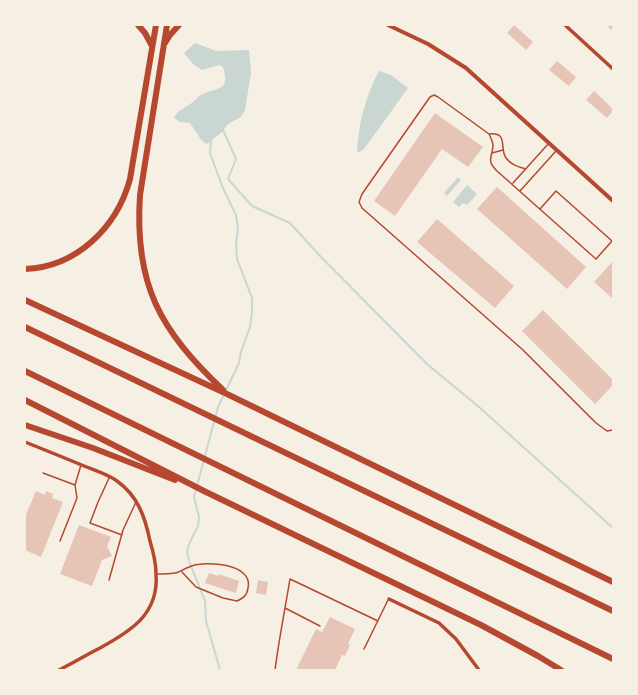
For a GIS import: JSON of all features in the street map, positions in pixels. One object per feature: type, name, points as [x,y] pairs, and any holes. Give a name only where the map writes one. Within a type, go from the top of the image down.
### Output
[{"type":"highway","points":[[138,25],[145,33],[152,46]]},
{"type":"highway","points":[[25,269],[42,267],[56,263],[82,250],[93,242],[104,230],[123,200],[130,179],[156,25]]},
{"type":"highway","points":[[166,25],[140,195],[139,240],[143,264],[154,302],[173,335],[196,362],[227,394]]},
{"type":"highway","points":[[163,46],[179,25]]},
{"type":"highway","points":[[25,300],[227,394],[613,582]]},
{"type":"highway","points":[[25,327],[613,611]]},
{"type":"highway","points":[[25,371],[613,659]]},
{"type":"highway","points":[[25,400],[206,492],[481,625],[538,656],[560,670]]},
{"type":"highway","points":[[25,425],[93,448],[206,492]]},
{"type":"street","points":[[388,25],[428,44],[466,68],[613,201]]},
{"type":"street","points":[[565,25],[613,69]]},
{"type":"street","points":[[25,442],[110,477],[126,488],[136,501],[146,522],[156,574],[155,591],[152,601],[144,616],[134,627],[123,635],[60,670]]},
{"type":"street","points":[[389,598],[439,623],[456,639],[479,670]]},
{"type":"lane","points":[[540,209],[556,191],[612,241],[596,259],[520,192],[492,166],[490,162],[493,144],[489,134],[434,95],[430,97],[362,194],[359,202],[362,208],[523,350],[596,423],[607,431],[613,430]]},
{"type":"lane","points":[[489,134],[496,133],[500,136],[503,141],[505,157],[511,163],[526,169]]},
{"type":"lane","points":[[512,184],[549,143]]},
{"type":"lane","points":[[492,153],[504,150]]},
{"type":"lane","points":[[520,192],[557,150]]},
{"type":"lane","points":[[60,541],[77,498],[75,485],[81,465]]},
{"type":"lane","points":[[43,473],[75,485]]},
{"type":"lane","points":[[110,477],[90,523],[122,535]]},
{"type":"lane","points":[[109,580],[122,535],[136,501]]},
{"type":"lane","points":[[156,574],[173,574],[182,572],[188,567],[215,564],[234,567],[242,572],[248,579],[249,587],[245,598],[237,601],[223,598],[196,587],[182,572]]},
{"type":"lane","points":[[275,670],[280,630],[290,579],[378,621]]},
{"type":"lane","points":[[364,649],[389,598]]},
{"type":"lane","points":[[285,608],[320,626]]},
{"type":"shaded area","points":[[195,43],[216,51],[249,50],[251,73],[245,110],[241,117],[228,124],[222,132],[207,144],[202,141],[190,123],[180,122],[174,118],[175,115],[200,95],[218,89],[224,84],[225,75],[223,67],[219,65],[202,70],[193,64],[184,53]]},
{"type":"shaded area","points":[[379,71],[391,75],[408,88],[364,149],[357,153],[359,132],[364,110],[370,90]]},
{"type":"shaded area","points":[[458,177],[461,180],[447,196],[444,193]]},
{"type":"shaded area","points":[[467,185],[477,194],[467,205],[463,203],[459,207],[453,202]]},
{"type":"building","points":[[514,25],[533,42],[526,50],[507,33]]},
{"type":"building","points":[[606,25],[613,25],[613,31]]},
{"type":"building","points":[[557,61],[576,77],[569,86],[549,70]]},
{"type":"building","points":[[594,91],[613,109],[607,118],[586,100]]},
{"type":"building","points":[[435,113],[483,147],[468,167],[442,149],[395,216],[374,201]]},
{"type":"building","points":[[497,187],[586,267],[567,289],[477,209]]},
{"type":"building","points":[[437,219],[514,286],[495,308],[417,242]]},
{"type":"building","points":[[613,261],[613,299],[594,282]]},
{"type":"building","points":[[543,310],[613,380],[613,385],[595,404],[522,331]]},
{"type":"building","points":[[36,491],[45,495],[46,491],[53,494],[52,498],[63,502],[41,557],[25,550],[25,517]]},
{"type":"building","points":[[79,525],[111,537],[107,546],[112,556],[102,560],[92,586],[60,574]]},
{"type":"building","points":[[209,573],[218,576],[219,574],[239,581],[236,593],[205,583]]},
{"type":"building","points":[[258,580],[268,582],[266,595],[256,593]]},
{"type":"building","points":[[330,617],[355,629],[348,644],[350,645],[345,656],[342,655],[335,670],[296,670],[316,629],[322,632]]},
{"type":"waterway","points":[[223,130],[236,159],[228,179],[252,206],[290,223],[321,257],[427,364],[479,407],[613,528]]},
{"type":"waterway","points":[[211,141],[210,153],[222,186],[236,215],[238,229],[236,244],[237,259],[252,298],[250,327],[241,352],[239,363],[218,407],[194,497],[199,517],[198,526],[189,544],[187,552],[189,561],[205,601],[206,621],[220,670]]}]
